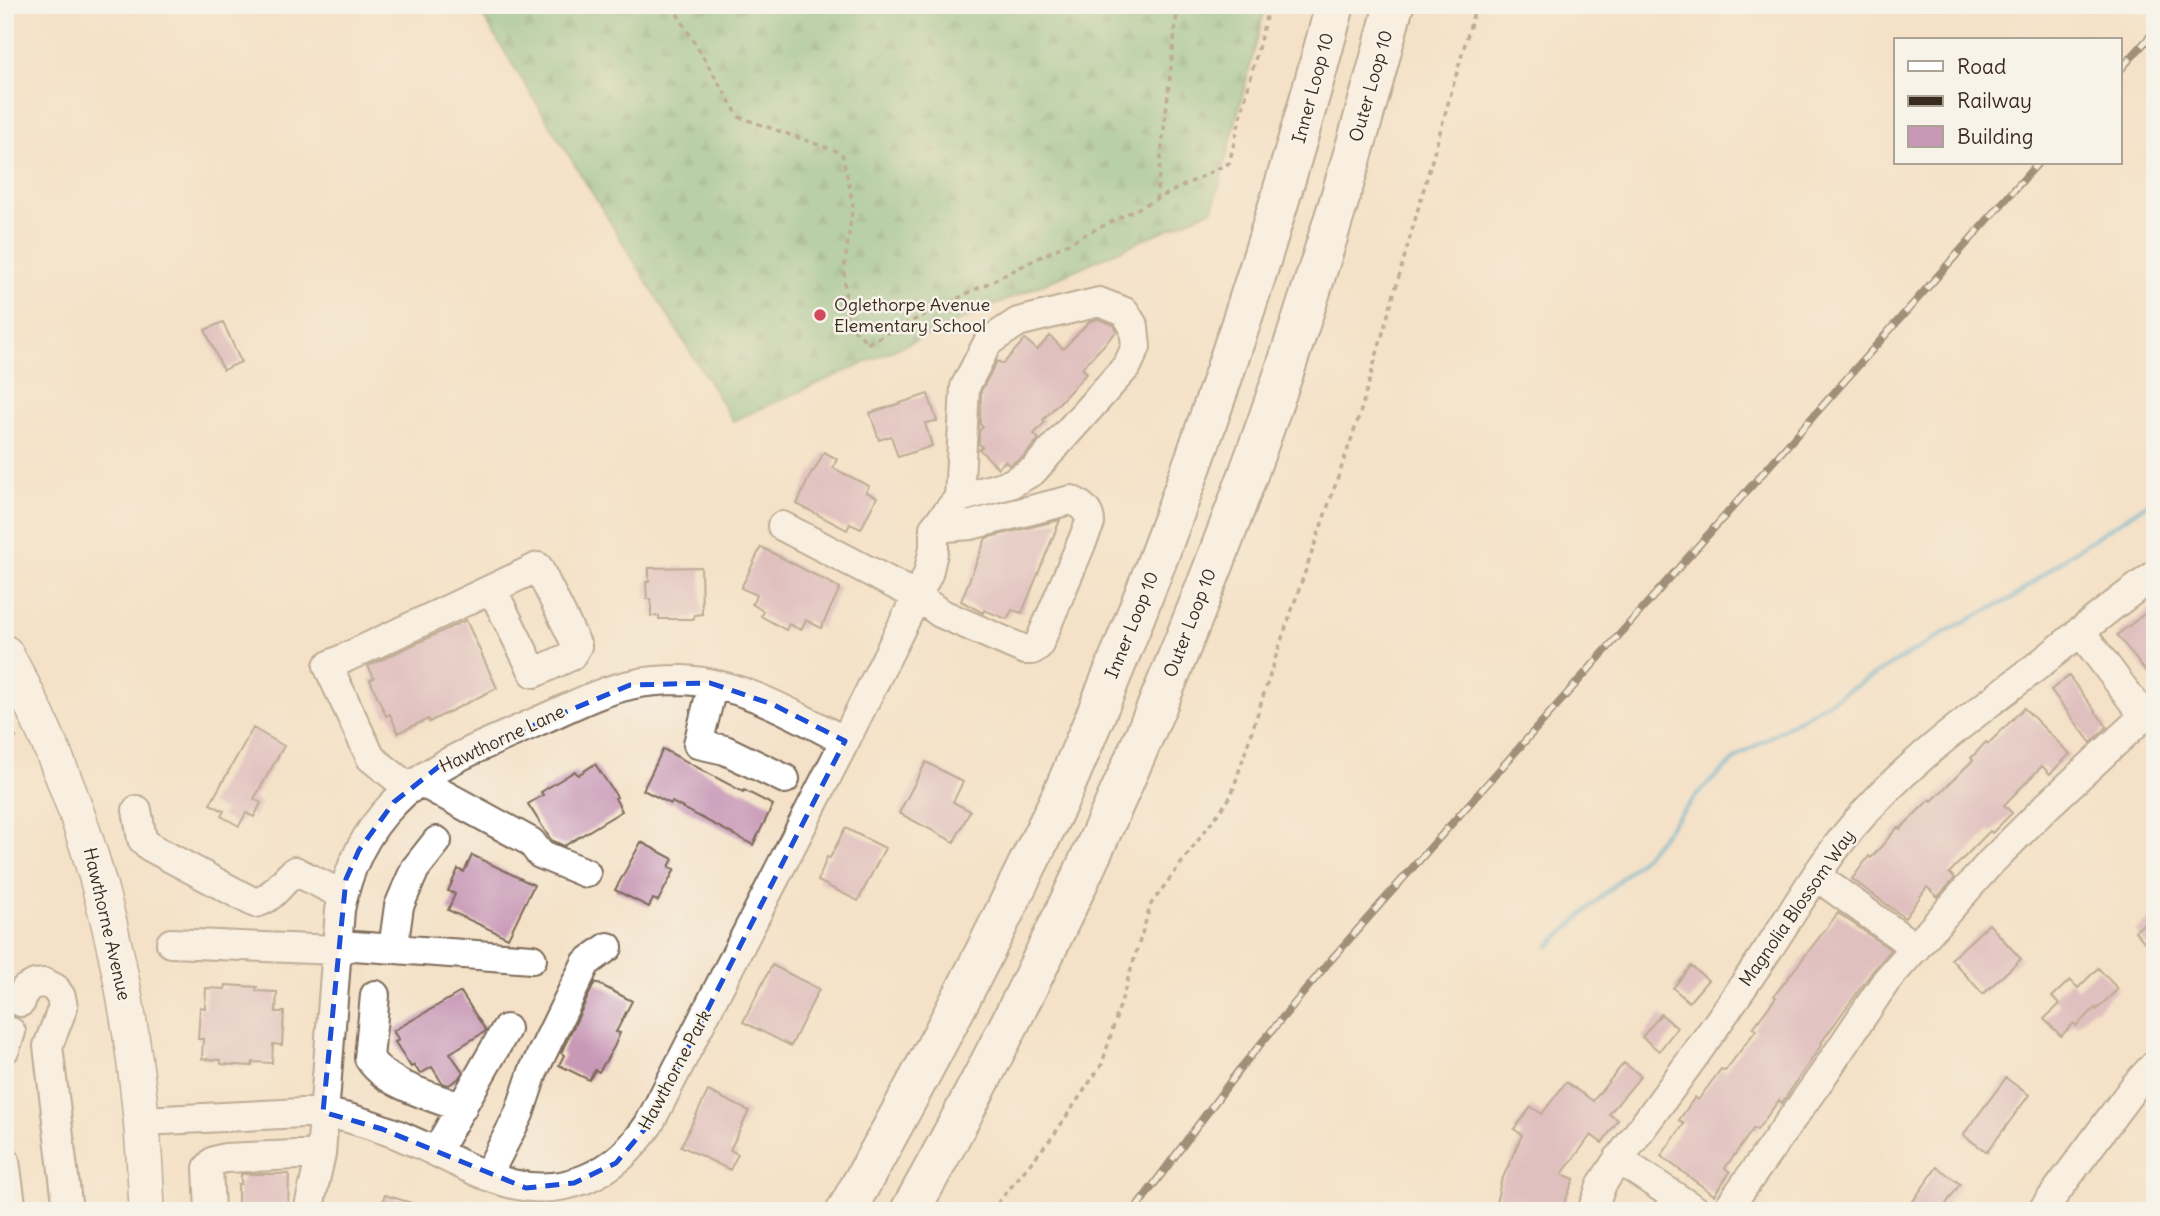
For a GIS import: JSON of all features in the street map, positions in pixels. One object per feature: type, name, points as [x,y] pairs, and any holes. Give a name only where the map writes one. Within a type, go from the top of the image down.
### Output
[{"type":"highway","name":"Inner Loop 10","points":[[846,1211],[962,999],[1065,788],[1121,653],[1180,502],[1249,306],[1286,185],[1335,5]]},
{"type":"highway","name":"Outer Loop 10","points":[[910,1211],[1000,1046],[1065,914],[1143,740],[1185,637],[1304,317],[1394,5]]},
{"type":"main road","name":"Hawthorne Avenue","points":[[5,653],[61,768],[90,848],[105,900],[126,1006],[143,1121],[148,1211]]},
{"type":"street","points":[[934,528],[959,498],[1010,484],[1033,471],[1127,366],[1136,346],[1134,327],[1125,312],[1099,302],[1077,306],[1018,322],[988,342],[965,387],[959,498]]},
{"type":"street","points":[[782,526],[917,596],[940,613],[1025,650],[1038,646],[1090,523],[1090,515],[1080,504],[1071,500],[971,525],[934,528]]},
{"type":"street","name":"Hawthorne Park","points":[[143,1121],[323,1112],[362,1121],[487,1176],[526,1188],[574,1184],[616,1163],[634,1145],[649,1124],[845,741],[928,574],[934,528]]},
{"type":"street","name":"Magnolia Blossom Way","points":[[1592,1211],[1602,1184],[1765,955],[1815,876],[1854,825],[1913,765],[2105,610],[2155,575]]},
{"type":"street","points":[[492,589],[328,666],[371,758],[414,785],[531,842],[540,854],[586,873]]},
{"type":"street","points":[[1726,1211],[1886,981],[2047,806],[2150,712],[2080,631]]},
{"type":"street","name":"Hawthorne Lane","points":[[308,1211],[321,1154],[336,950],[346,878],[373,827],[394,802],[442,764],[606,692],[656,681],[682,680],[713,684],[772,704],[845,741]]},
{"type":"street","points":[[713,684],[698,744],[725,750],[785,779]]},
{"type":"street","points":[[137,810],[142,839],[150,847],[255,903],[269,898],[276,887],[295,871],[343,895]]},
{"type":"street","points":[[393,948],[399,906],[415,869],[437,841]]},
{"type":"street","points":[[1815,876],[1916,948]]},
{"type":"street","points":[[171,943],[336,950],[355,946],[532,959]]},
{"type":"street","points":[[487,1176],[519,1114],[533,1072],[586,963],[608,947]]},
{"type":"street","points":[[21,1002],[25,989],[35,984],[45,983],[55,988],[61,997],[63,1007],[48,1046],[68,1211]]},
{"type":"street","points":[[375,995],[369,1058],[384,1077],[461,1108]]},
{"type":"street","points":[[436,1152],[506,1029]]},
{"type":"street","points":[[328,1053],[369,1058]]},
{"type":"street","points":[[2042,1211],[2134,1087],[2155,1064]]},
{"type":"street","points":[[210,1211],[208,1168],[214,1161],[225,1158],[321,1154]]},
{"type":"street","points":[[1619,1159],[1697,1211]]},
{"type":"street","points":[[5,1161],[12,1211]]},
{"type":"path","points":[[672,5],[739,117],[842,153],[853,204],[844,270],[846,322],[868,343],[1229,163],[1269,5]]},
{"type":"path","points":[[1156,200],[1178,5]]},
{"type":"path","points":[[991,1211],[1053,1136],[1102,1064],[1151,904],[1231,796],[1280,644],[1359,417],[1476,5]]},
{"type":"path","points":[[5,719],[19,745]]},
{"type":"highlighted area","points":[[710,683],[772,704],[845,741],[649,1124],[616,1163],[574,1183],[526,1188],[382,1129],[323,1112],[346,879],[359,850],[394,802],[442,764],[630,685]]},
{"type":"green space","name":"Oglethorpe Avenue Elementary School","points":[[476,5],[1266,5],[1213,209],[733,421]]},
{"type":"building","points":[[1098,319],[1114,325],[1117,331],[1082,368],[1087,373],[1043,420],[1045,422],[1034,434],[1039,439],[1022,458],[1009,465],[1005,461],[998,468],[979,449],[982,447],[979,444],[979,431],[983,427],[980,424],[981,391],[997,361],[1003,364],[1025,339],[1037,350],[1050,336],[1063,349],[1089,322]]},
{"type":"building","points":[[223,322],[241,362],[223,370],[205,330]]},
{"type":"building","points":[[928,394],[937,421],[925,423],[932,446],[898,457],[891,436],[879,440],[870,413]]},
{"type":"building","points":[[824,452],[837,459],[833,468],[869,486],[866,492],[877,497],[861,529],[850,524],[847,530],[797,504]]},
{"type":"building","points":[[1060,520],[1022,613],[1012,610],[1007,619],[984,610],[983,613],[961,601],[986,538]]},
{"type":"building","points":[[761,547],[840,588],[821,628],[806,620],[801,630],[789,624],[786,630],[761,616],[763,611],[752,604],[757,595],[741,588]]},
{"type":"building","points":[[701,567],[702,614],[694,615],[694,619],[659,619],[659,616],[651,616],[651,599],[647,599],[646,582],[649,582],[649,568]]},
{"type":"building","points":[[2155,606],[2155,683],[2117,635]]},
{"type":"building","points":[[466,620],[497,688],[429,722],[428,719],[398,733],[390,714],[386,716],[370,680],[374,678],[368,666]]},
{"type":"building","points":[[2069,676],[2107,727],[2091,743],[2051,690]]},
{"type":"building","points":[[2024,708],[2070,754],[2050,774],[2042,766],[2004,805],[2012,813],[1992,833],[1990,831],[1949,873],[1955,878],[1938,897],[1927,887],[1905,918],[1852,879],[1869,856],[1871,858],[1898,827],[1900,829],[1930,799],[1932,801],[1973,760],[1971,758],[1986,742],[1988,744]]},
{"type":"building","points":[[253,728],[284,746],[254,799],[261,803],[254,817],[246,813],[239,826],[221,816],[224,811],[210,804]]},
{"type":"building","points":[[663,749],[773,805],[753,845],[672,802],[671,804],[643,790]]},
{"type":"building","points":[[926,762],[963,782],[953,802],[970,811],[954,842],[899,813]]},
{"type":"building","points":[[595,764],[617,797],[615,798],[622,811],[564,846],[551,840],[528,804],[543,795],[541,792],[575,771],[578,775]]},
{"type":"building","points":[[845,828],[885,848],[858,901],[818,881],[827,857],[830,858]]},
{"type":"building","points":[[641,842],[673,859],[669,867],[675,869],[658,901],[653,899],[649,907],[615,890]]},
{"type":"building","points":[[472,855],[534,885],[508,938],[448,910],[455,894],[448,891],[458,869],[464,872]]},
{"type":"building","points":[[1838,913],[1891,950],[1821,1043],[1782,1103],[1779,1100],[1757,1130],[1754,1128],[1725,1168],[1730,1172],[1714,1195],[1661,1156],[1684,1124],[1679,1120],[1695,1097],[1698,1100],[1721,1069],[1725,1071],[1756,1030],[1753,1028],[1776,997],[1774,996]]},
{"type":"building","points":[[2155,915],[2155,955],[2135,931]]},
{"type":"building","points":[[1989,924],[2021,959],[1983,994],[1951,959]]},
{"type":"building","points":[[772,965],[819,989],[791,1046],[743,1022]]},
{"type":"building","points":[[1691,966],[1708,980],[1689,1002],[1673,988]]},
{"type":"building","points":[[2098,968],[2118,989],[2096,1010],[2095,1008],[2076,1026],[2074,1023],[2061,1036],[2044,1019],[2060,1004],[2052,997],[2070,980],[2078,988]]},
{"type":"building","points":[[595,982],[632,1001],[616,1032],[620,1033],[614,1047],[599,1072],[595,1070],[589,1080],[559,1065],[564,1055],[561,1053]]},
{"type":"building","points":[[226,985],[257,987],[256,991],[277,992],[276,1012],[284,1012],[282,1045],[273,1044],[272,1063],[253,1062],[252,1066],[221,1064],[221,1060],[202,1059],[203,1039],[198,1039],[200,1007],[205,1008],[206,988],[225,989]]},
{"type":"building","points":[[461,992],[486,1031],[450,1053],[463,1072],[449,1085],[442,1083],[432,1067],[420,1074],[414,1065],[411,1067],[395,1042],[399,1040],[393,1031]]},
{"type":"building","points":[[1661,1014],[1677,1028],[1659,1051],[1642,1037]]},
{"type":"building","points":[[1624,1063],[1641,1076],[1609,1114],[1618,1120],[1602,1143],[1591,1135],[1562,1174],[1574,1179],[1561,1211],[1494,1211],[1501,1182],[1522,1135],[1514,1129],[1531,1107],[1542,1114],[1566,1082],[1593,1101]]},
{"type":"building","points":[[2006,1078],[2029,1095],[1987,1152],[1963,1135]]},
{"type":"building","points":[[708,1091],[749,1111],[730,1150],[738,1154],[730,1170],[681,1146]]},
{"type":"building","points":[[1937,1167],[1960,1184],[1941,1211],[1906,1211]]},
{"type":"building","points":[[241,1174],[289,1174],[288,1211],[238,1211],[238,1184],[241,1184]]},
{"type":"building","points":[[385,1195],[425,1207],[424,1211],[379,1211]]},
{"type":"waterway","points":[[1549,946],[1643,858],[1702,789],[1740,755],[1951,629],[2014,597],[2073,552],[2155,499]]},
{"type":"railway","points":[[2122,68],[2155,31]]},
{"type":"railway","points":[[1134,1211],[1239,1070],[1329,962],[2037,164]]},
{"type":"place","name":"Oglethorpe Avenue Elementary School","points":[[820,315]]}]
